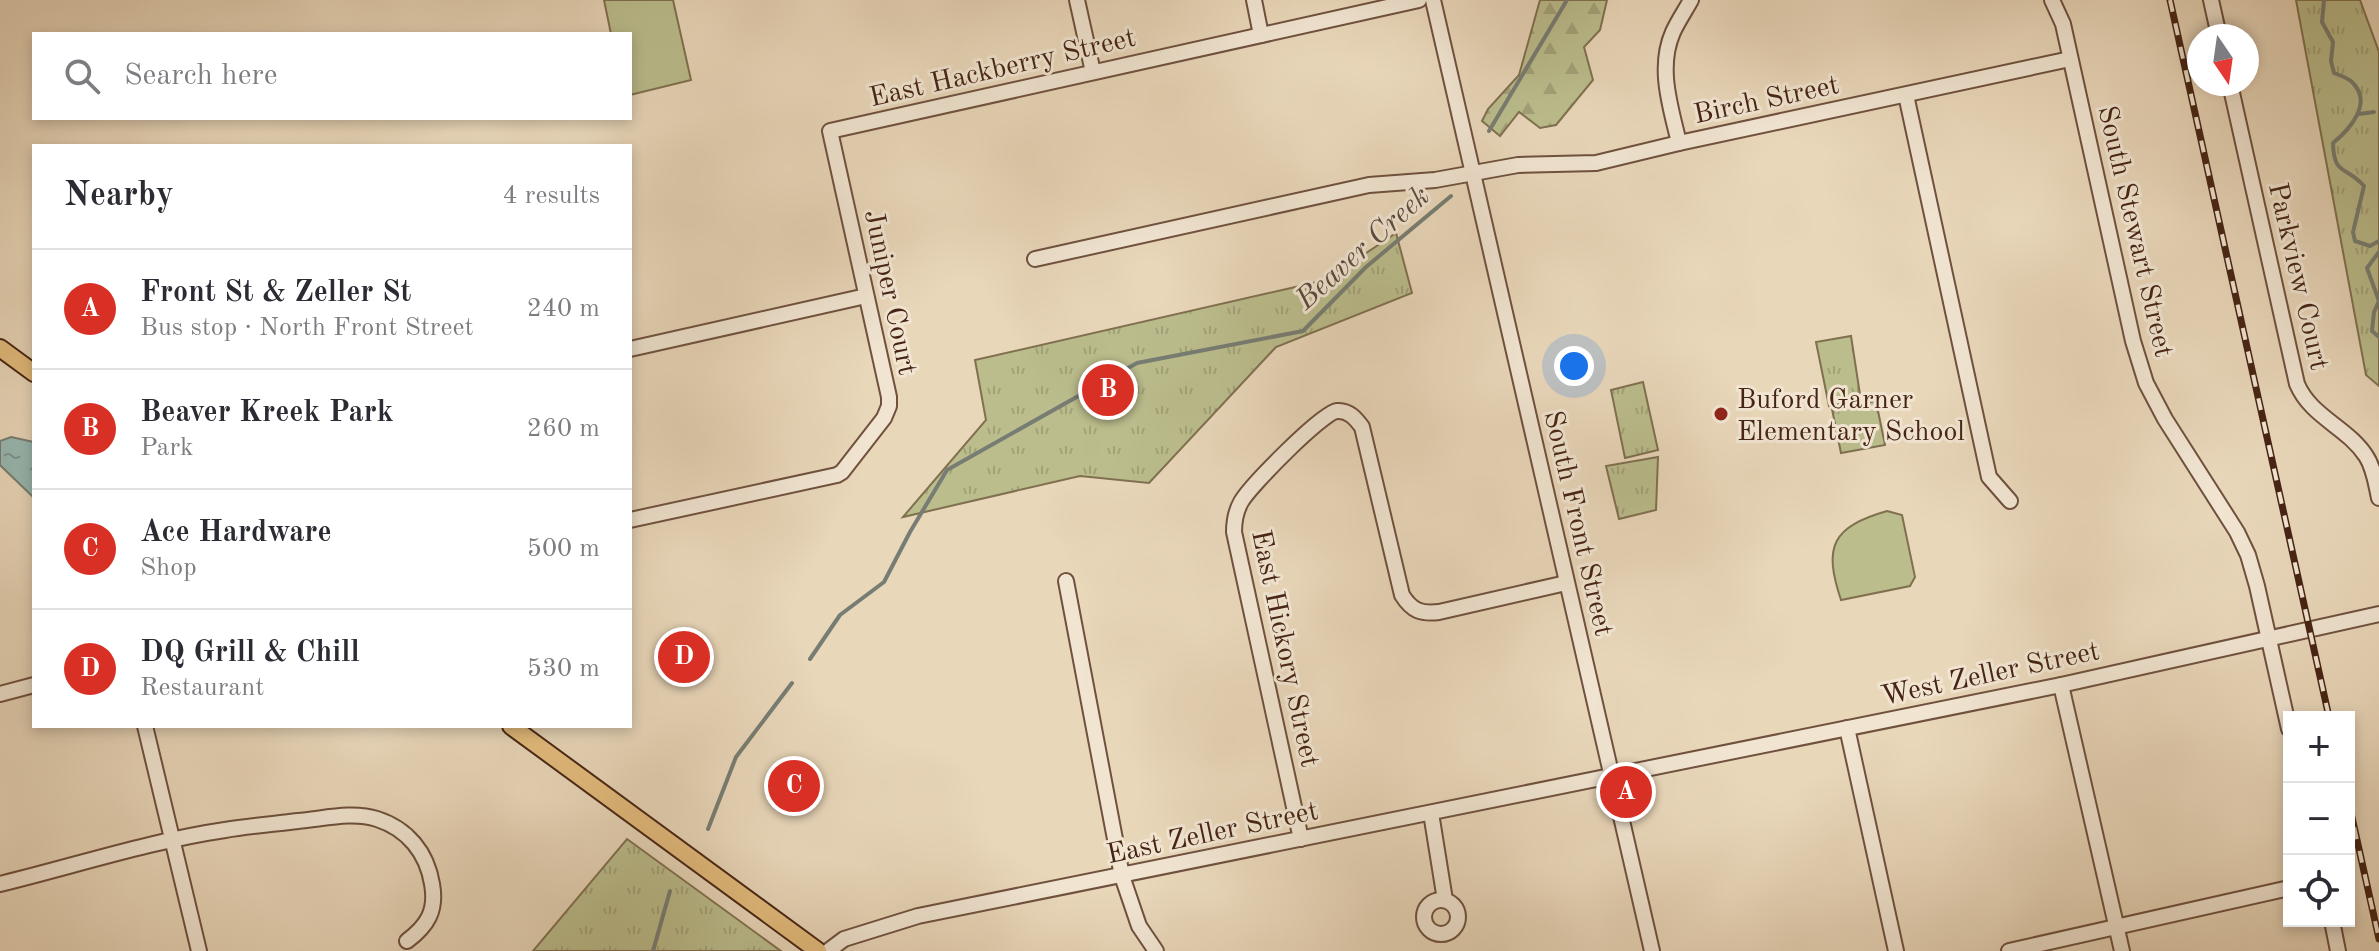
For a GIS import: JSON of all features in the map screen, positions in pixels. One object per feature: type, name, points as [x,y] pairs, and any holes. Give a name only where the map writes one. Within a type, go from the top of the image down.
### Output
[{"type":"main road","points":[[0,348],[32,372]]},
{"type":"main road","points":[[514,728],[818,951]]},
{"type":"street","points":[[1077,0],[1093,72]]},
{"type":"street","points":[[1254,0],[1261,35]]},
{"type":"street","name":"East Hackberry Street","points":[[830,131],[1419,0]]},
{"type":"street","name":"South Front Street","points":[[1433,0],[1652,951]]},
{"type":"street","points":[[1679,143],[1665,84],[1671,35],[1691,0]]},
{"type":"street","name":"South Stewart Street","points":[[2052,0],[2063,24],[2133,341],[2146,383],[2248,555],[2285,711]]},
{"type":"street","points":[[2211,0],[2216,24]]},
{"type":"street","name":"Birch Street","points":[[1035,259],[1369,185],[1472,174],[1518,165],[1596,163],[2070,59]]},
{"type":"street","points":[[1906,95],[1989,477],[2010,501]]},
{"type":"street","name":"Parkview Court","points":[[2233,96],[2297,384],[2305,401],[2366,455],[2375,476],[2379,498]]},
{"type":"street","name":"Juniper Court","points":[[632,520],[842,472],[884,418],[889,406],[830,131]]},
{"type":"street","points":[[632,349],[866,296]]},
{"type":"street","name":"East Hickory Street","points":[[1301,839],[1234,532],[1236,514],[1247,494],[1319,419],[1336,411],[1346,412],[1362,427],[1402,595],[1409,606],[1425,614],[1439,612],[1566,583]]},
{"type":"street","points":[[1066,581],[1122,876],[1139,926],[1156,951]]},
{"type":"street","name":"West Zeller Street","points":[[1611,777],[2061,685],[2379,614]]},
{"type":"street","points":[[2061,685],[2122,951]]},
{"type":"street","points":[[0,694],[32,686]]},
{"type":"street","points":[[146,728],[199,951]]},
{"type":"street","points":[[1847,728],[1896,951]]},
{"type":"street","name":"East Zeller Street","points":[[828,951],[844,939],[918,916],[1611,777]]},
{"type":"street","points":[[1431,813],[1445,900]]},
{"type":"street","points":[[0,884],[224,830],[350,815],[374,818],[396,826],[412,839],[424,856],[434,893],[425,928],[407,941]]},
{"type":"street","points":[[2009,951],[2283,889]]},
{"type":"street","points":[[2333,927],[2338,951]]},
{"type":"green space","points":[[604,0],[673,0],[691,80],[632,95],[632,32],[611,32]]},
{"type":"green space","points":[[1540,0],[1607,0],[1600,30],[1584,47],[1593,80],[1556,125],[1540,128],[1519,112],[1500,136],[1482,121],[1488,109],[1519,75]]},
{"type":"green space","points":[[2296,0],[2360,0],[2379,52],[2379,386],[2366,375]]},
{"type":"green space","points":[[1396,233],[1412,293],[1276,347],[1149,483],[1080,476],[903,517],[986,420],[975,360],[1326,280]]},
{"type":"green space","points":[[1851,336],[1861,401],[1829,406],[1816,342]]},
{"type":"green space","points":[[1643,382],[1658,450],[1625,458],[1611,390]]},
{"type":"green space","points":[[1876,401],[1885,445],[1841,453],[1832,409]]},
{"type":"green space","points":[[1658,457],[1656,510],[1619,519],[1606,466]]},
{"type":"green space","points":[[1887,511],[1902,515],[1915,577],[1910,586],[1841,600],[1833,566],[1837,541],[1854,524]]},
{"type":"green space","points":[[627,839],[781,951],[533,951]]},
{"type":"water","points":[[11,437],[32,442],[32,496],[0,465],[0,441]]},
{"type":"waterway","name":"Beaver Creek","points":[[1489,131],[1567,0]]},
{"type":"waterway","points":[[2324,0],[2322,22],[2333,42],[2331,61],[2334,73],[2352,82],[2361,99],[2352,124],[2333,143],[2334,154],[2339,166],[2364,186],[2353,232],[2355,241],[2370,246],[2379,241]]},
{"type":"waterway","points":[[2359,114],[2374,112]]},
{"type":"waterway","name":"Beaver Creek","points":[[810,659],[840,615],[884,582],[947,470],[1137,363],[1303,331],[1366,267],[1451,196]]},
{"type":"waterway","points":[[2379,252],[2367,268],[2379,301]]},
{"type":"waterway","points":[[2379,301],[2372,331],[2379,337]]},
{"type":"waterway","name":"Beaver Creek","points":[[708,829],[736,757],[792,683]]},
{"type":"waterway","name":"Beaver Creek","points":[[653,951],[670,891]]},
{"type":"railway","points":[[2170,0],[2328,711]]},
{"type":"railway","points":[[2355,831],[2379,939]]},
{"type":"place","name":"Beaver Kreek Park","points":[[1108,390]]},
{"type":"place","name":"Buford Garner Elementary School","points":[[1721,414]]},
{"type":"place","name":"DQ Grill & Chill","points":[[684,657]]},
{"type":"place","name":"Ace Hardware","points":[[794,786]]},
{"type":"place","name":"Front St & Zeller St","points":[[1626,792]]}]
